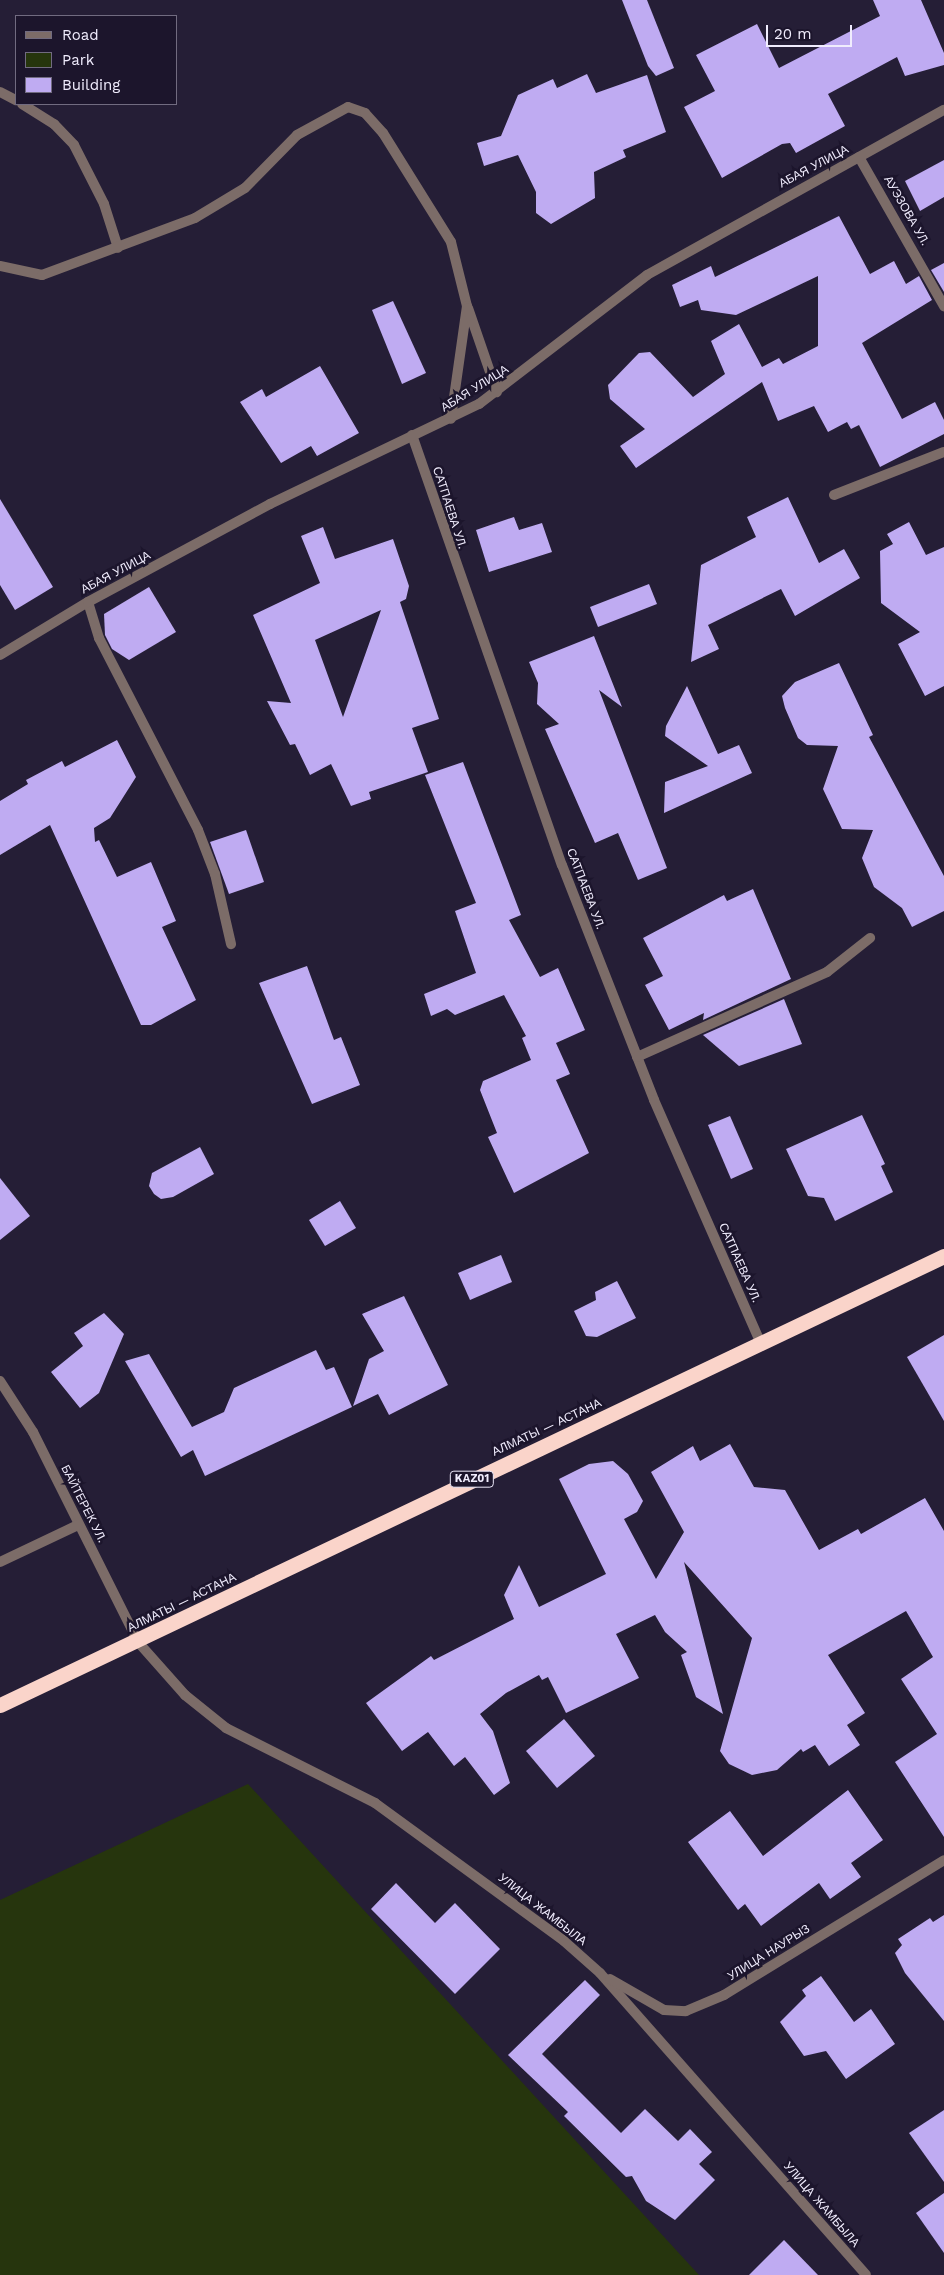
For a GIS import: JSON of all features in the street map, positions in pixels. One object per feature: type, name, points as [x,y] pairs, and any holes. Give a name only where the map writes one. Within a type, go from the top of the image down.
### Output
[{"type":"highway","name":"АЛМАТЫ — АСТАНА","points":[[0,1704],[138,1642],[760,1341],[944,1256]]},
{"type":"street","points":[[0,92],[15,100]]},
{"type":"street","points":[[24,105],[54,124],[74,145],[104,204],[118,248]]},
{"type":"street","points":[[0,266],[42,275],[195,218],[245,188],[297,135],[348,107],[365,113],[383,134],[451,242],[467,306],[497,392]]},
{"type":"street","name":"АБАЯ УЛИЦА","points":[[0,656],[88,602],[412,435],[451,419],[497,392],[647,275],[944,110]]},
{"type":"street","name":"АУЭЗОВА УЛ.","points":[[859,157],[944,306]]},
{"type":"street","points":[[451,419],[467,306]]},
{"type":"street","name":"САТПАЕВА УЛ.","points":[[412,435],[556,846],[637,1057],[760,1341]]},
{"type":"street","points":[[834,495],[944,452]]},
{"type":"street","points":[[88,602],[99,638],[198,830],[215,874],[231,944]]},
{"type":"street","points":[[637,1057],[827,972],[870,938]]},
{"type":"street","name":"БАЙТЕРЕК УЛ.","points":[[0,1381],[33,1432],[138,1642]]},
{"type":"street","points":[[0,1562],[78,1525]]},
{"type":"street","name":"УЛИЦА ЖАМБЫЛА","points":[[138,1642],[185,1695],[226,1728],[376,1803],[556,1935],[600,1974],[866,2275]]},
{"type":"street","name":"УЛИЦА НАУРЫЗ","points":[[600,1974],[664,2010],[686,2011],[724,1995],[944,1860]]},
{"type":"green space","points":[[248,1784],[699,2275],[0,2275],[0,1900]]},
{"type":"building","points":[[622,0],[647,0],[674,68],[656,76],[648,66]]},
{"type":"building","points":[[873,0],[921,0],[944,53],[944,65],[905,76],[897,57],[828,94],[845,126],[796,153],[790,143],[782,144],[722,178],[684,107],[715,91],[696,55],[757,24],[779,68],[880,16]]},
{"type":"building","points":[[587,74],[596,93],[647,75],[666,132],[623,150],[626,157],[594,172],[595,198],[551,224],[536,213],[536,192],[518,155],[484,166],[477,143],[501,136],[518,95],[553,79],[557,88]]},
{"type":"building","points":[[944,160],[944,197],[920,211],[905,181]]},
{"type":"building","points":[[839,216],[870,274],[894,261],[906,284],[919,276],[932,300],[862,343],[902,419],[935,402],[944,420],[944,434],[880,467],[859,425],[851,429],[847,422],[828,432],[814,406],[778,421],[762,382],[636,468],[620,446],[645,429],[610,399],[608,385],[639,353],[650,352],[693,397],[725,374],[711,341],[739,324],[762,367],[779,358],[783,364],[818,346],[818,276],[736,315],[701,310],[698,300],[680,307],[672,285],[711,266],[715,277]]},
{"type":"building","points":[[944,263],[944,292],[931,270]]},
{"type":"building","points":[[393,301],[426,373],[402,384],[372,310]]},
{"type":"building","points":[[320,366],[359,433],[317,456],[311,446],[281,463],[240,402],[262,389],[266,397]]},
{"type":"building","points":[[788,497],[819,563],[844,549],[860,578],[795,616],[781,589],[708,625],[719,649],[691,662],[701,565],[756,537],[747,517]]},
{"type":"building","points":[[0,499],[53,587],[15,610],[0,585]]},
{"type":"building","points":[[514,517],[519,530],[542,523],[552,552],[489,572],[476,530]]},
{"type":"building","points":[[909,522],[926,555],[944,547],[944,686],[925,696],[898,644],[920,632],[881,603],[880,551],[893,544],[887,534]]},
{"type":"building","points":[[323,527],[335,559],[393,539],[409,586],[406,599],[400,602],[439,719],[412,728],[428,772],[369,792],[371,799],[351,806],[331,764],[310,775],[295,744],[290,745],[267,701],[291,703],[253,615],[320,583],[301,536]],"holes":[[[381,610],[343,717],[315,640]]]},
{"type":"building","points":[[649,584],[657,604],[598,627],[590,607]]},
{"type":"building","points":[[149,587],[176,632],[129,660],[112,649],[105,635],[104,614]]},
{"type":"building","points":[[594,636],[622,707],[599,690],[667,868],[638,880],[618,833],[595,843],[545,729],[559,724],[537,704],[538,683],[529,662]]},
{"type":"building","points":[[839,663],[873,735],[869,737],[944,876],[944,911],[912,927],[902,908],[874,887],[862,858],[873,830],[842,829],[823,789],[838,746],[807,745],[798,738],[785,708],[782,696],[795,682]]},
{"type":"building","points":[[687,686],[718,754],[739,745],[752,773],[664,813],[665,782],[708,766],[665,736],[666,726]]},
{"type":"building","points":[[117,740],[136,777],[110,818],[94,828],[95,842],[99,840],[117,877],[151,862],[176,921],[162,927],[196,1000],[151,1025],[141,1025],[50,825],[0,855],[0,801],[28,784],[26,780],[62,761],[65,767]]},
{"type":"building","points":[[463,762],[521,915],[509,920],[540,977],[558,968],[585,1030],[556,1043],[570,1074],[556,1080],[589,1153],[514,1193],[488,1137],[497,1133],[480,1090],[483,1081],[531,1060],[522,1038],[526,1036],[504,995],[455,1015],[447,1009],[431,1016],[424,994],[476,973],[455,911],[476,903],[425,775]]},
{"type":"building","points":[[246,830],[264,882],[229,894],[210,842]]},
{"type":"building","points":[[753,889],[791,979],[703,1020],[704,1013],[669,1030],[645,985],[663,976],[643,938],[724,895],[727,901]]},
{"type":"building","points":[[307,966],[334,1040],[341,1037],[360,1085],[312,1104],[259,983]]},
{"type":"building","points":[[784,999],[802,1044],[739,1066],[703,1035]]},
{"type":"building","points":[[862,1115],[885,1164],[881,1166],[893,1192],[835,1221],[824,1198],[808,1196],[786,1149]]},
{"type":"building","points":[[730,1116],[753,1169],[731,1179],[708,1125]]},
{"type":"building","points":[[200,1147],[214,1174],[173,1197],[161,1199],[154,1194],[149,1186],[152,1173]]},
{"type":"building","points":[[0,1178],[30,1216],[0,1240]]},
{"type":"building","points":[[340,1201],[356,1228],[325,1246],[309,1220]]},
{"type":"building","points":[[501,1255],[512,1282],[470,1300],[458,1273]]},
{"type":"building","points":[[617,1281],[636,1318],[597,1337],[586,1336],[574,1311],[596,1300],[595,1292]]},
{"type":"building","points":[[404,1296],[448,1385],[389,1415],[378,1394],[353,1406],[369,1359],[384,1351],[362,1314]]},
{"type":"building","points":[[104,1313],[124,1334],[99,1393],[80,1408],[51,1372],[83,1346],[74,1333]]},
{"type":"building","points":[[944,1335],[944,1421],[907,1357]]},
{"type":"building","points":[[316,1350],[326,1370],[334,1367],[352,1407],[205,1476],[193,1450],[181,1457],[125,1361],[149,1354],[192,1427],[224,1412],[234,1388]]},
{"type":"building","points":[[730,1444],[754,1487],[785,1490],[819,1550],[858,1529],[861,1534],[925,1498],[944,1531],[944,1837],[895,1762],[937,1734],[901,1679],[933,1657],[906,1611],[828,1655],[865,1713],[847,1725],[860,1745],[829,1766],[815,1745],[803,1752],[801,1749],[777,1770],[752,1775],[729,1764],[720,1751],[752,1638],[684,1562],[723,1714],[696,1697],[681,1655],[687,1652],[665,1632],[655,1615],[616,1634],[639,1678],[566,1713],[548,1677],[542,1680],[539,1675],[506,1693],[480,1714],[493,1731],[510,1783],[494,1795],[465,1757],[454,1766],[428,1732],[402,1751],[366,1703],[431,1656],[434,1660],[514,1619],[504,1595],[519,1565],[539,1607],[606,1574],[559,1479],[589,1464],[613,1461],[628,1474],[643,1501],[637,1512],[624,1519],[656,1579],[684,1532],[651,1472],[693,1446],[700,1461]]},
{"type":"building","points":[[564,1719],[595,1756],[557,1788],[526,1751]]},
{"type":"building","points":[[848,1790],[883,1840],[851,1863],[861,1877],[830,1899],[819,1883],[761,1926],[745,1904],[738,1910],[688,1842],[730,1811],[763,1856]]},
{"type":"building","points":[[396,1883],[435,1923],[455,1903],[500,1949],[455,1994],[371,1909]]},
{"type":"building","points":[[944,1915],[944,2021],[905,1973],[895,1953],[902,1945],[898,1939],[930,1918],[933,1922]]},
{"type":"building","points":[[821,1976],[854,2022],[871,2009],[895,2044],[846,2079],[826,2051],[804,2056],[780,2022],[806,1996],[802,1990]]},
{"type":"building","points":[[585,1980],[600,1995],[542,2054],[621,2133],[645,2109],[678,2141],[690,2129],[712,2152],[699,2164],[715,2180],[675,2220],[646,2201],[632,2176],[626,2177],[564,2116],[568,2112],[508,2055]]},
{"type":"building","points":[[944,2110],[944,2182],[909,2133]]},
{"type":"building","points":[[944,2193],[944,2253],[916,2213]]},
{"type":"building","points":[[784,2240],[818,2275],[749,2275]]}]
